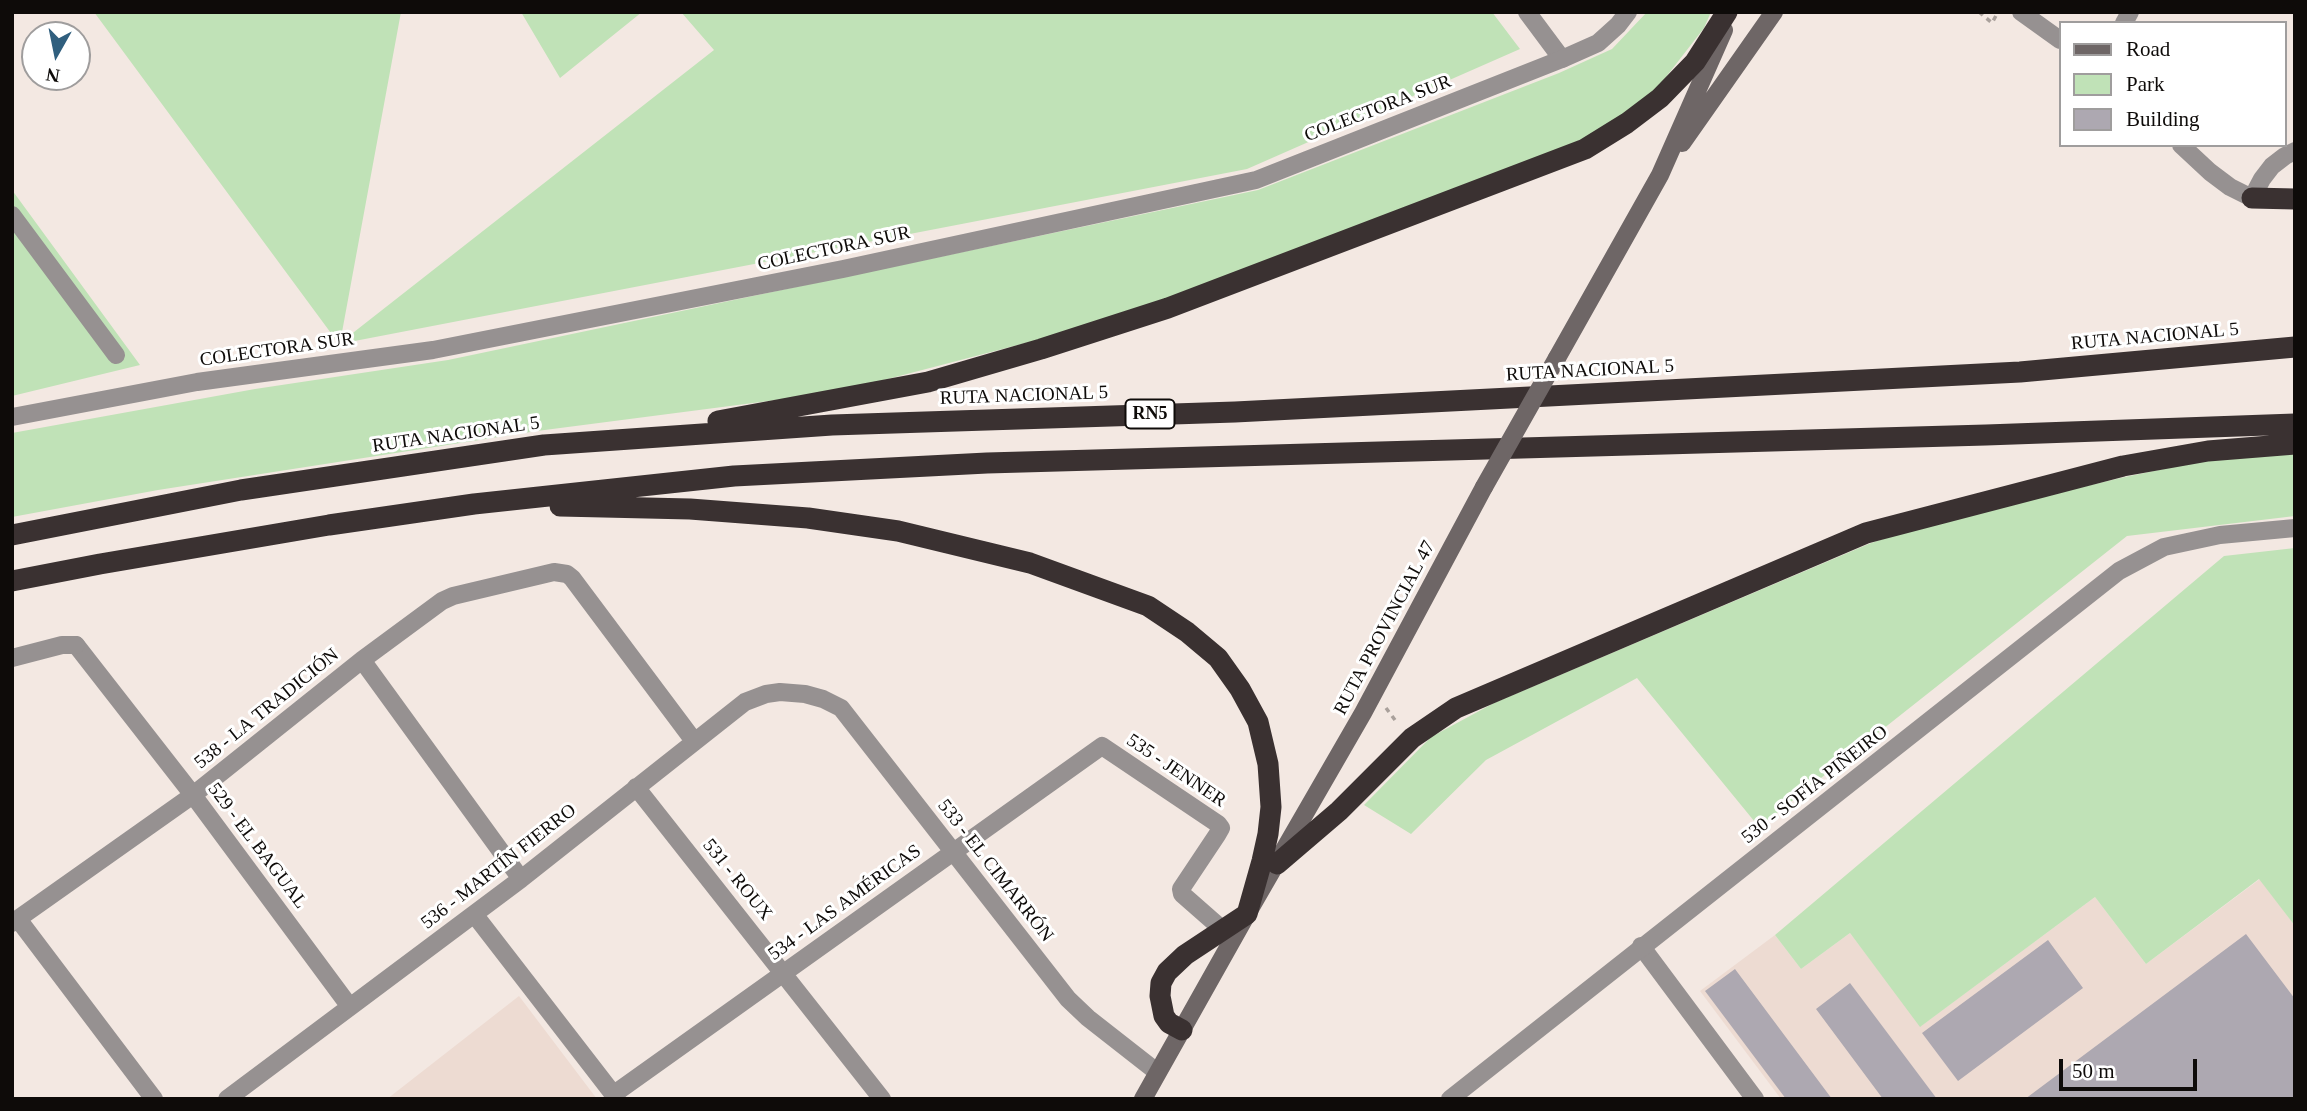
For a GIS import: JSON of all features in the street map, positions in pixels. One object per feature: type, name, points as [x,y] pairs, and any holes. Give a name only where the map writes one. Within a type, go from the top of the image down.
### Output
[{"type":"highway","points":[[544,445],[676,429],[928,382],[1168,308],[1585,149],[1627,123],[1660,98],[1695,62],[1729,12]]},
{"type":"highway","points":[[2252,198],[2295,199]]},
{"type":"highway","name":"RUTA NACIONAL 5","points":[[12,535],[242,490],[544,445],[832,425],[1235,412],[2020,372],[2295,347]]},
{"type":"highway","points":[[12,581],[329,525],[474,504],[734,477],[987,463],[2295,424]]},
{"type":"highway","points":[[1277,864],[1339,811],[1412,738],[1455,708],[1866,533],[2123,466],[2208,452],[2295,444]]},
{"type":"highway","points":[[474,504],[690,509],[808,518],[898,531],[1030,563],[1148,606],[1187,632],[1218,658],[1240,689],[1258,722],[1268,764],[1271,807],[1262,861],[1247,914],[1185,955],[1167,972],[1161,984],[1160,996],[1164,1016],[1169,1023],[1182,1030]]},
{"type":"main road","name":"RUTA PROVINCIAL 47","points":[[1660,175],[1729,12]]},
{"type":"main road","name":"RUTA PROVINCIAL 47","points":[[1143,1099],[1363,713],[1484,487],[1660,175],[1774,12]]},
{"type":"street","points":[[1527,12],[1562,59]]},
{"type":"street","name":"COLECTORA SUR","points":[[12,417],[197,382],[433,349],[843,269],[1256,180],[1598,43],[1628,12]]},
{"type":"street","points":[[2021,12],[2058,39]]},
{"type":"street","points":[[2183,147],[2230,187],[2252,198],[2272,166],[2295,151]]},
{"type":"street","points":[[12,215],[116,355]]},
{"type":"street","name":"530 - SOFÍA PIÑEIRO","points":[[1450,1099],[2119,571],[2164,547],[2220,535],[2295,528]]},
{"type":"street","name":"538 - LA TRADICIÓN","points":[[15,921],[193,795],[362,660],[442,601],[453,596],[554,572],[567,574],[694,741]]},
{"type":"street","name":"529 - EL BAGUAL","points":[[12,659],[62,645],[76,645],[193,795],[350,1007]]},
{"type":"street","points":[[362,660],[521,879]]},
{"type":"street","name":"536 - MARTÍN FIERRO","points":[[227,1099],[521,879],[745,702],[780,692],[805,694]]},
{"type":"street","name":"533 - EL CIMARRÓN","points":[[805,694],[841,708],[1069,999],[1088,1018],[1157,1072]]},
{"type":"street","name":"534 - LAS AMÉRICAS","points":[[615,1097],[1102,746]]},
{"type":"street","name":"535 - JENNER","points":[[1102,746],[1221,828],[1181,889],[1182,894],[1223,930]]},
{"type":"street","name":"531 - ROUX","points":[[636,787],[882,1099]]},
{"type":"street","points":[[474,914],[615,1097]]},
{"type":"street","points":[[15,921],[154,1099]]},
{"type":"street","points":[[1642,946],[1755,1099]]},
{"type":"path","points":[[1979,12],[1992,23],[1998,12]]},
{"type":"shaded area","points":[[2260,879],[2295,926],[2295,1099],[1781,1099],[1700,991],[1775,935],[1801,969],[1850,933],[1921,1026],[2095,897],[2146,964]]},
{"type":"shaded area","points":[[519,996],[597,1099],[387,1099]]},
{"type":"green space","points":[[94,12],[401,12],[340,343],[714,50],[681,12],[1492,12],[1520,49],[1247,169],[339,344]]},
{"type":"green space","points":[[521,12],[642,12],[560,78]]},
{"type":"green space","points":[[1647,12],[1711,12],[1704,28],[1652,95],[1600,131],[1562,148],[1110,321],[838,392],[537,431],[158,490],[12,517],[12,433],[255,389],[448,360],[1258,190],[1559,73],[1612,49]]},
{"type":"green space","points":[[12,190],[140,365],[12,396]]},
{"type":"green space","points":[[2295,453],[2295,516],[2127,536],[1759,827],[1637,678],[1486,760],[1411,834],[1364,805],[1431,737],[1494,703],[1871,543],[1949,518],[2125,477],[2207,460]]},
{"type":"green space","points":[[2295,548],[2295,926],[2259,879],[2146,964],[2095,897],[1920,1027],[1850,933],[1801,969],[1775,935],[2224,556]]},
{"type":"building","points":[[2246,934],[2295,999],[2295,1099],[2025,1099]]},
{"type":"building","points":[[2048,940],[2083,988],[1958,1081],[1922,1033]]},
{"type":"building","points":[[1735,969],[1832,1099],[1786,1099],[1705,991]]},
{"type":"building","points":[[1850,983],[1937,1099],[1883,1099],[1816,1009]]}]
